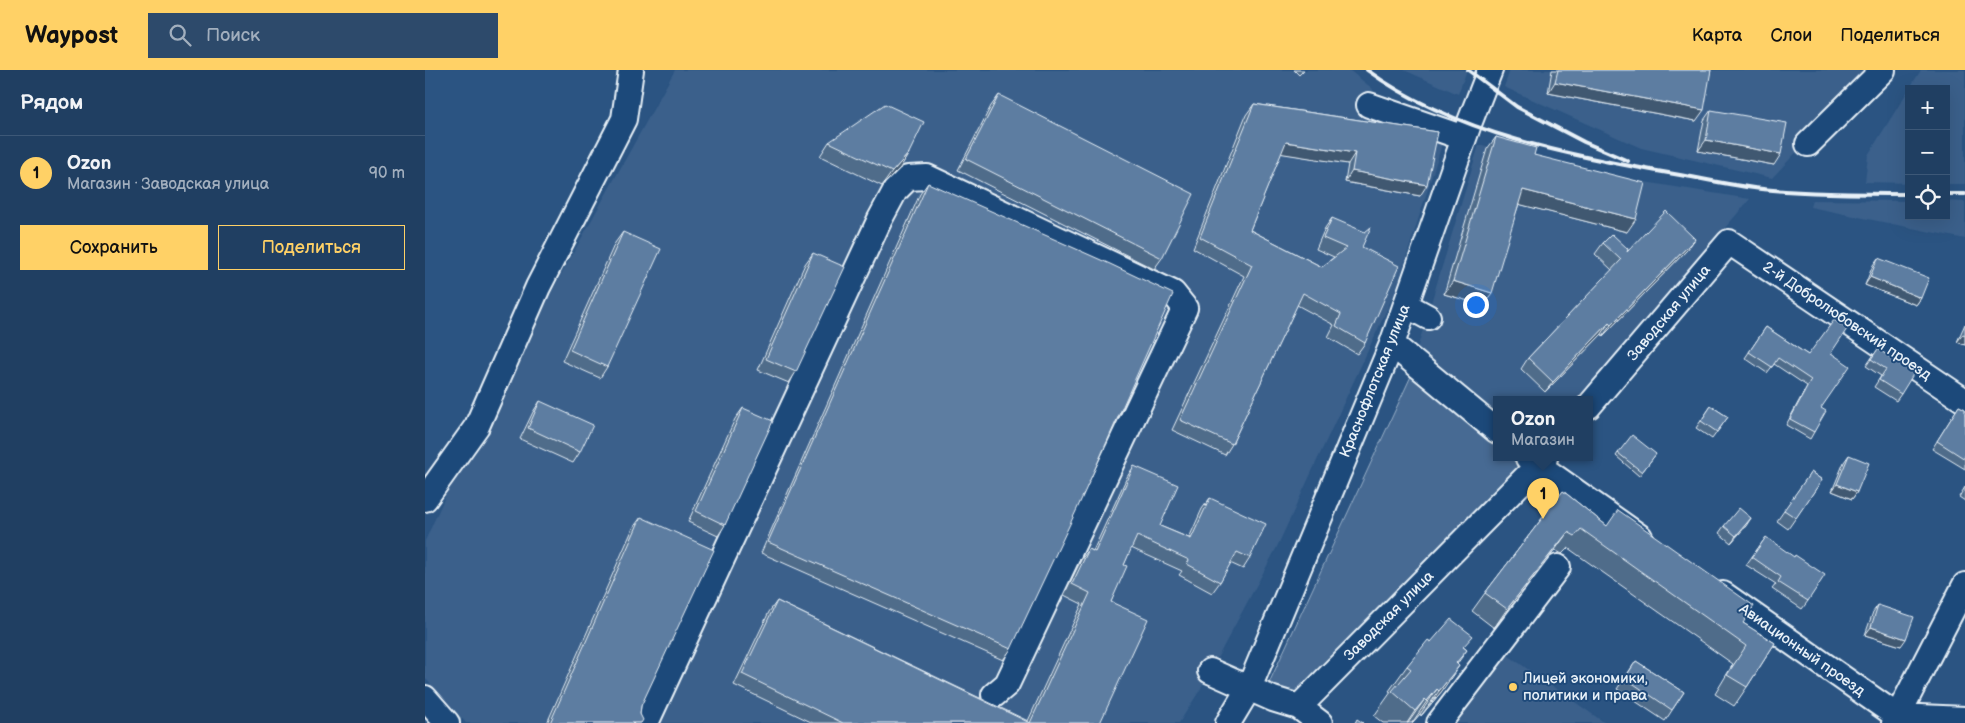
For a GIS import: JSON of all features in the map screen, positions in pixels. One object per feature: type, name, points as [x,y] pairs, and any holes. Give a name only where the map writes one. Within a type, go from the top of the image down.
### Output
[{"type":"street","points":[[425,499],[477,426],[538,287],[624,118],[631,70]]},
{"type":"street","name":"Краснофлотская улица","points":[[1249,688],[1392,344],[1464,138],[1491,70]]},
{"type":"street","points":[[1808,144],[1853,96],[1883,70]]},
{"type":"street","points":[[1369,105],[1464,138]]},
{"type":"street","points":[[647,723],[880,219],[895,191],[908,178],[927,177],[1173,293],[1185,308],[1007,684],[993,695]]},
{"type":"street","name":"2-й Добролюбовский проезд","points":[[1729,242],[1965,401]]},
{"type":"street","name":"Заводская улица","points":[[1593,401],[1729,242]]},
{"type":"street","points":[[1406,305],[1427,317]]},
{"type":"street","points":[[1392,344],[1493,429]]},
{"type":"street","points":[[1537,461],[1657,549]]},
{"type":"street","name":"Заводская улица","points":[[1210,671],[1311,718],[1537,461]]},
{"type":"street","points":[[1439,723],[1559,567]]},
{"type":"street","name":"Авиационный проезд","points":[[1706,583],[1895,719]]},
{"type":"street","points":[[1965,585],[1895,719],[1965,719]]},
{"type":"street","points":[[1228,723],[1249,688]]},
{"type":"street","points":[[425,698],[447,723]]},
{"type":"shaded area","points":[[675,70],[1349,70],[1373,89],[1365,119],[1444,138],[1396,290],[1277,547],[1200,690],[1179,723],[466,723],[425,678],[425,541],[477,426]]},
{"type":"shaded area","points":[[1404,70],[1467,70],[1458,94]]},
{"type":"shaded area","points":[[1510,70],[1874,70],[1772,178],[1641,148],[1504,87]]},
{"type":"shaded area","points":[[1921,70],[1965,70],[1965,184],[1950,184],[1950,85],[1912,85]]},
{"type":"shaded area","points":[[1905,95],[1905,183],[1865,182],[1868,155]]},
{"type":"shaded area","points":[[1479,145],[1564,169],[1750,199],[1579,396],[1493,396],[1493,415],[1417,349]]},
{"type":"shaded area","points":[[1812,200],[1905,201],[1905,220],[1950,220],[1950,201],[1965,202],[1965,239],[1810,207]]},
{"type":"shaded area","points":[[1412,374],[1493,443],[1493,461],[1515,461],[1523,468],[1296,696],[1269,683]]},
{"type":"shaded area","name":"Лицей экономики, политики и права","points":[[1502,651],[1605,723],[1444,723]]},
{"type":"building","points":[[1558,70],[1711,70],[1704,110],[1555,82]]},
{"type":"building","points":[[999,95],[1194,194],[1162,258],[966,159]]},
{"type":"building","points":[[885,104],[924,122],[909,153],[892,172],[829,142]]},
{"type":"building","points":[[1254,104],[1438,132],[1427,185],[1352,171],[1355,153],[1286,142],[1250,230],[1322,267],[1346,248],[1323,238],[1332,218],[1365,232],[1371,227],[1362,247],[1399,266],[1365,343],[1336,326],[1341,314],[1303,293],[1232,444],[1180,420],[1252,265],[1200,237]]},
{"type":"building","points":[[1711,110],[1787,123],[1781,154],[1706,140]]},
{"type":"building","points":[[1496,137],[1536,148],[1534,155],[1645,183],[1636,219],[1523,190],[1492,293],[1453,281]]},
{"type":"building","points":[[928,183],[1173,294],[1077,509],[1011,649],[768,542]]},
{"type":"building","points":[[1666,211],[1695,239],[1611,325],[1609,323],[1553,382],[1528,358],[1621,260],[1603,243],[1612,234],[1628,249],[1627,252]]},
{"type":"building","points":[[623,232],[661,249],[607,367],[570,350]]},
{"type":"building","points":[[813,253],[845,267],[796,372],[766,359]]},
{"type":"building","points":[[1878,258],[1929,278],[1921,298],[1870,277]]},
{"type":"building","points":[[1834,320],[1847,329],[1831,353],[1850,366],[1821,408],[1826,411],[1814,432],[1790,419],[1811,380],[1778,358],[1772,367],[1749,352],[1766,327],[1808,355]]},
{"type":"building","points":[[1878,349],[1914,373],[1901,394],[1879,380],[1886,369],[1871,359]]},
{"type":"building","points":[[540,401],[593,425],[580,452],[528,428]]},
{"type":"building","points":[[1711,406],[1728,417],[1717,432],[1701,421]]},
{"type":"building","points":[[1959,406],[1965,409],[1965,459],[1937,441]]},
{"type":"building","points":[[743,408],[773,421],[725,525],[696,511]]},
{"type":"building","points":[[1632,435],[1656,454],[1642,472],[1618,453]]},
{"type":"building","points":[[1849,455],[1869,463],[1857,492],[1837,484]]},
{"type":"building","points":[[1134,466],[1178,485],[1160,526],[1191,539],[1210,498],[1266,524],[1250,558],[1237,552],[1220,582],[1187,564],[1189,560],[1137,536],[1124,565],[1127,566],[1111,602],[1148,619],[1100,723],[1030,723],[1090,593],[1072,584],[1089,549],[1095,552]]},
{"type":"building","points":[[1811,472],[1822,480],[1796,518],[1784,510]]},
{"type":"building","points":[[1563,491],[1607,526],[1618,510],[1754,606],[1743,623],[1775,643],[1747,687],[1727,675],[1746,646],[1581,529],[1575,536],[1568,532],[1507,609],[1485,593]]},
{"type":"building","points":[[1739,508],[1751,518],[1736,536],[1724,526]]},
{"type":"building","points":[[641,517],[714,550],[641,706],[640,714],[643,720],[641,723],[550,723]]},
{"type":"building","points":[[1766,537],[1794,557],[1795,555],[1825,575],[1808,601],[1778,582],[1781,577],[1752,557]]},
{"type":"building","points":[[777,601],[1030,723],[843,723],[742,674]]},
{"type":"building","points":[[1878,605],[1914,617],[1906,639],[1871,627]]},
{"type":"building","points":[[1451,619],[1473,636],[1463,647],[1467,650],[1456,663],[1459,666],[1439,691],[1437,689],[1427,701],[1425,699],[1415,711],[1392,691],[1411,669],[1407,666],[1428,640],[1431,642]]},
{"type":"building","points":[[1636,661],[1684,692],[1672,710],[1625,678]]},
{"type":"building","points":[[1357,719],[1363,723],[1355,723]]},
{"type":"railway","points":[[1367,70],[1401,92],[1438,111],[1477,127],[1558,151],[1640,168],[1761,189],[1824,193],[1905,194]]},
{"type":"railway","points":[[1468,70],[1517,107],[1584,142],[1628,161]]},
{"type":"railway","points":[[1950,194],[1965,194]]},
{"type":"place","name":"Ozon","points":[[1543,519]]},
{"type":"place","name":"Лицей экономики, политики и права","points":[[1513,687]]}]
